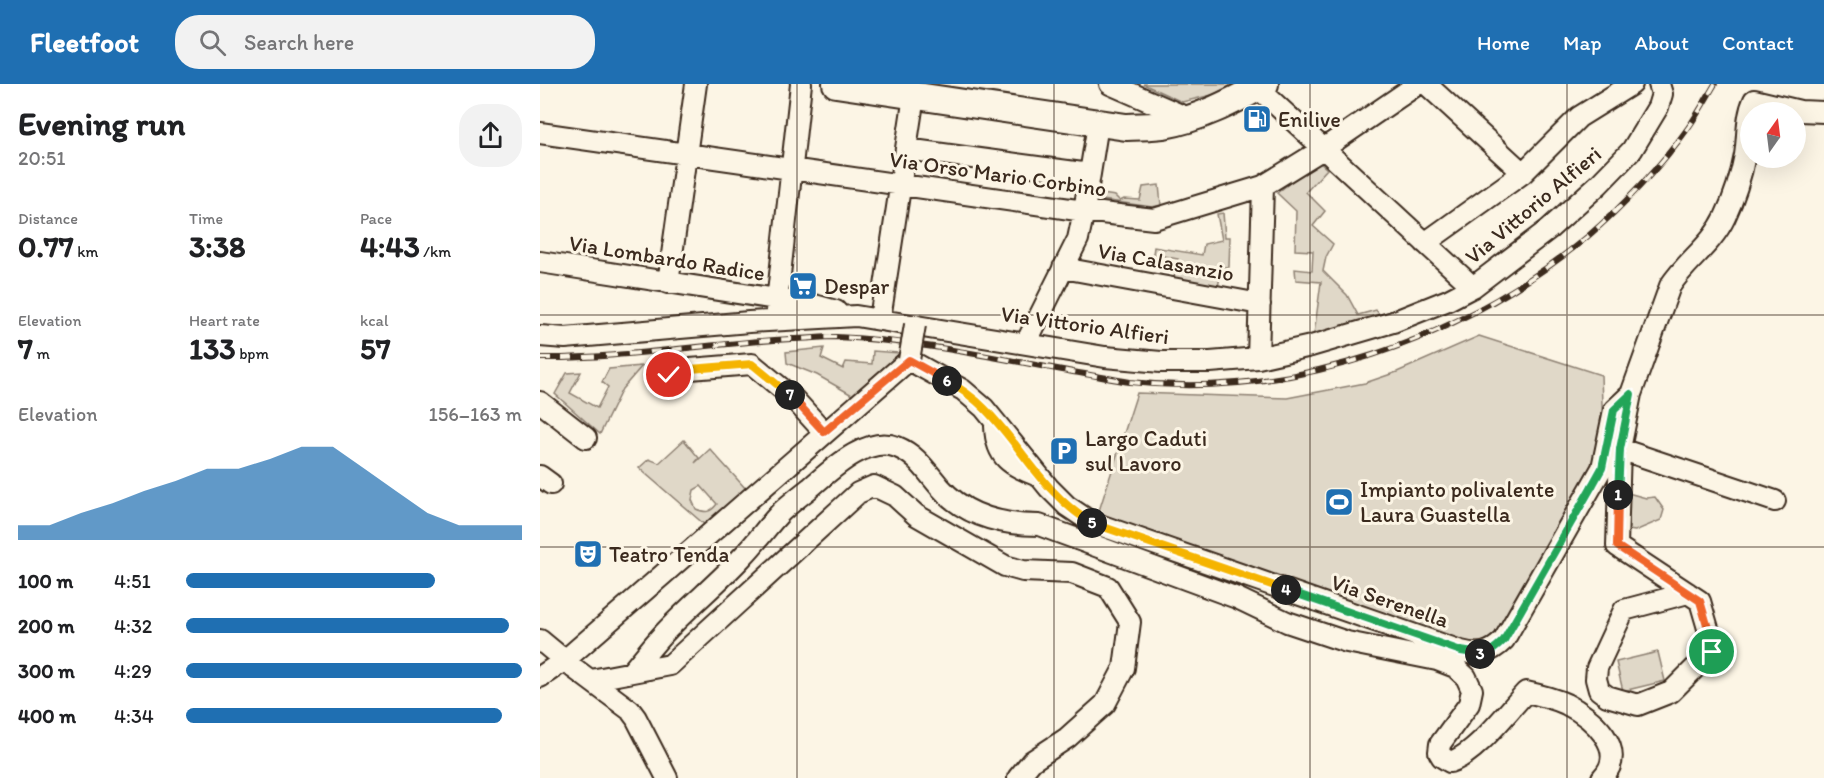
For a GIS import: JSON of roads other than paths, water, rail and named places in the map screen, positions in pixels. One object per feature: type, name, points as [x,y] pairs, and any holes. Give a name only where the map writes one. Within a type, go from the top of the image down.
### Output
[{"type":"main road","points":[[849,85],[1126,127],[1162,126],[1190,119],[1261,86]]},
{"type":"street","points":[[668,283],[696,84]]},
{"type":"street","points":[[775,321],[801,84]]},
{"type":"street","points":[[1110,84],[1190,119]]},
{"type":"street","name":"Via Orso Mario Corbino","points":[[540,133],[1154,219],[1263,186],[1323,149],[1418,84]]},
{"type":"street","points":[[1426,84],[1523,173]]},
{"type":"street","points":[[1425,243],[1523,173],[1579,117],[1632,84]]},
{"type":"street","name":"Via Vittorio Alfieri","points":[[540,336],[565,338],[750,322],[856,316],[1105,357],[1161,362],[1210,362],[1258,358],[1311,346],[1393,322],[1448,300],[1473,287],[1549,229],[1599,184],[1632,150],[1658,107],[1662,94],[1659,84]]},
{"type":"street","points":[[1261,86],[1323,149],[1473,287]]},
{"type":"street","points":[[880,319],[914,96]]},
{"type":"street","points":[[1688,593],[1624,610],[1597,668],[1596,679],[1599,690],[1607,696],[1638,705],[1671,692],[1712,652],[1713,645],[1700,601],[1688,593],[1617,546],[1620,449],[1631,394],[1670,286],[1679,272],[1710,243],[1725,217],[1745,154],[1750,109],[1754,100],[1800,111],[1824,112]]},
{"type":"street","points":[[1026,343],[1078,239],[1098,124]]},
{"type":"street","points":[[906,148],[1090,174]]},
{"type":"street","points":[[1258,358],[1263,186]]},
{"type":"street","name":"Via Lombardo Radice","points":[[540,262],[814,305],[856,316]]},
{"type":"street","name":"Via Calasanzio","points":[[1063,268],[1260,304]]},
{"type":"street","points":[[749,296],[760,304],[758,317],[750,322]]},
{"type":"street","points":[[540,677],[565,660],[909,360],[915,325]]},
{"type":"street","name":"Via Serenella","points":[[909,360],[963,390],[984,408],[1040,478],[1067,506],[1091,522],[1474,655],[1496,648],[1504,640],[1602,468],[1614,410],[1631,394]]},
{"type":"street","points":[[666,379],[678,370],[752,364],[793,398],[824,432]]},
{"type":"street","points":[[540,402],[586,438]]},
{"type":"street","points":[[632,671],[666,630],[743,556],[782,511],[844,460],[866,448],[879,445],[894,446],[908,452],[922,463],[941,489],[961,505],[987,518],[1013,525],[1038,525],[1237,598],[1297,625],[1347,642],[1437,660],[1455,667],[1466,677],[1472,690],[1469,704],[1440,744],[1439,752],[1442,758],[1450,762],[1460,759],[1476,745],[1526,692],[1549,697],[1567,705],[1605,735],[1612,749],[1609,771],[1602,778]]},
{"type":"street","points":[[1620,449],[1775,501]]},
{"type":"street","points":[[591,680],[670,664],[858,493],[874,486],[895,496],[916,514],[1005,566],[1023,571],[1072,573],[1108,587],[1130,622],[1124,668],[1105,704],[1067,738],[1032,761],[1018,778]]},
{"type":"street","points":[[540,640],[630,710],[668,778]]},
{"type":"railway","points":[[540,358],[603,356],[760,341],[836,337],[925,346],[1130,382],[1191,385],[1253,381],[1313,371],[1373,355],[1430,333],[1486,306],[1538,274],[1587,237],[1640,186],[1688,128],[1715,84]]},
{"type":"place","name":"Enilive","points":[[1257,119]]},
{"type":"place","name":"Despar","points":[[803,286]]},
{"type":"place","name":"Largo Caduti sul Lavoro","points":[[1064,451]]},
{"type":"place","name":"Impianto polivalente Laura Guastella","points":[[1339,502]]},
{"type":"place","name":"Teatro Tenda","points":[[588,554]]}]
